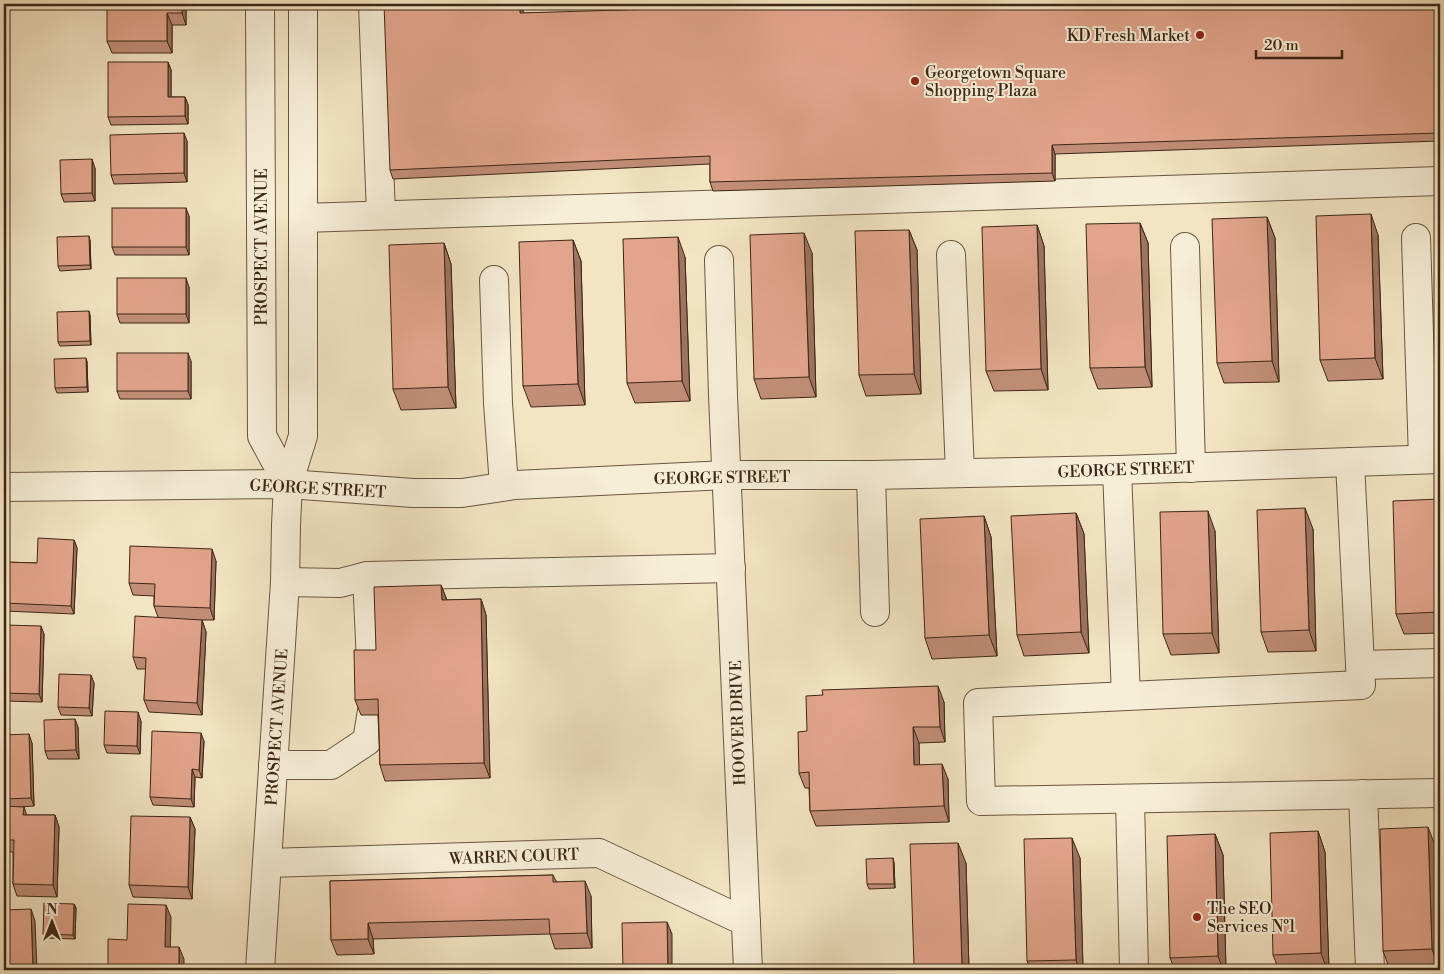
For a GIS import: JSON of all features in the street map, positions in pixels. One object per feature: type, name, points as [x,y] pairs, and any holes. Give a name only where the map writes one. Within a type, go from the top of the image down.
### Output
[{"type":"street","name":"PROSPECT AVENUE","points":[[260,4],[262,436],[288,484]]},
{"type":"street","name":"PROSPECT AVENUE","points":[[260,970],[285,582],[288,484],[303,436],[303,4]]},
{"type":"street","points":[[373,4],[381,215]]},
{"type":"street","points":[[303,218],[1440,181]]},
{"type":"street","points":[[1416,238],[1432,459]]},
{"type":"street","points":[[1185,247],[1191,468]]},
{"type":"street","points":[[951,255],[960,474]]},
{"type":"street","name":"HOOVER DRIVE","points":[[719,260],[723,396],[748,970]]},
{"type":"street","points":[[494,280],[498,403],[504,486]]},
{"type":"street","name":"GEORGE STREET","points":[[4,487],[288,484],[413,493],[462,493],[515,484],[727,475],[960,474],[1432,459]]},
{"type":"street","points":[[1350,462],[1361,685],[978,703],[981,802],[1440,793]]},
{"type":"street","points":[[1117,470],[1126,696]]},
{"type":"street","points":[[871,475],[875,612]]},
{"type":"street","points":[[285,582],[340,583],[367,576],[731,568]]},
{"type":"street","points":[[273,765],[332,765],[367,741],[373,705],[367,576]]},
{"type":"street","points":[[1360,665],[1440,663]]},
{"type":"street","points":[[1363,794],[1370,970]]},
{"type":"street","points":[[1130,799],[1134,970]]},
{"type":"street","name":"WARREN COURT","points":[[267,863],[599,854],[746,922]]},
{"type":"building","points":[[107,4],[182,4],[182,13],[167,13],[167,41],[107,41]]},
{"type":"building","name":"Georgetown Square Shopping Plaza","points":[[384,4],[520,4],[520,13],[689,8],[689,4],[1440,4],[1440,133],[1052,145],[1052,173],[710,182],[710,156],[390,170]]},
{"type":"building","points":[[108,62],[168,62],[168,97],[185,97],[185,116],[108,117]]},
{"type":"building","points":[[184,133],[184,173],[111,175],[110,135]]},
{"type":"building","points":[[92,159],[92,193],[61,194],[60,160]]},
{"type":"building","points":[[112,208],[186,208],[186,247],[112,247]]},
{"type":"building","points":[[1371,214],[1375,358],[1320,360],[1316,216]]},
{"type":"building","points":[[1267,217],[1272,361],[1217,363],[1212,219]]},
{"type":"building","points":[[1140,223],[1145,367],[1090,368],[1086,224]]},
{"type":"building","points":[[1037,225],[1041,369],[986,371],[982,227]]},
{"type":"building","points":[[909,230],[914,374],[859,375],[855,231]]},
{"type":"building","points":[[804,233],[809,377],[754,379],[750,235]]},
{"type":"building","points":[[89,236],[90,265],[58,266],[57,237]]},
{"type":"building","points":[[678,237],[682,381],[627,383],[623,239]]},
{"type":"building","points":[[573,240],[578,384],[523,386],[519,242]]},
{"type":"building","points":[[444,243],[448,387],[393,389],[389,245]]},
{"type":"building","points":[[117,278],[186,278],[186,314],[117,314]]},
{"type":"building","points":[[89,311],[90,341],[58,342],[57,312]]},
{"type":"building","points":[[117,353],[188,353],[188,391],[117,391]]},
{"type":"building","points":[[86,358],[87,387],[55,388],[54,359]]},
{"type":"building","points":[[1440,499],[1440,612],[1396,614],[1393,501]]},
{"type":"building","points":[[1305,508],[1309,630],[1261,632],[1257,510]]},
{"type":"building","points":[[1208,511],[1212,633],[1163,634],[1160,512]]},
{"type":"building","points":[[1076,513],[1081,632],[1017,635],[1011,516]]},
{"type":"building","points":[[984,516],[989,635],[925,638],[920,519]]},
{"type":"building","points":[[38,538],[74,540],[71,606],[4,603],[4,562],[37,563]]},
{"type":"building","points":[[130,546],[212,549],[210,608],[154,606],[155,584],[129,583]]},
{"type":"building","points":[[441,585],[442,600],[481,599],[484,763],[380,765],[378,699],[355,700],[354,650],[376,650],[374,587]]},
{"type":"building","points":[[135,616],[202,620],[197,703],[144,700],[146,658],[133,657]]},
{"type":"building","points":[[4,625],[41,626],[39,694],[4,693]]},
{"type":"building","points":[[59,674],[91,675],[89,708],[58,707]]},
{"type":"building","points":[[938,686],[940,727],[913,727],[914,765],[942,764],[944,806],[810,811],[809,772],[799,773],[798,732],[807,731],[806,696],[823,695],[822,690]]},
{"type":"building","points":[[105,711],[138,712],[137,746],[104,745]]},
{"type":"building","points":[[75,719],[76,750],[45,751],[44,720]]},
{"type":"building","points":[[152,731],[201,733],[199,770],[192,769],[191,799],[150,797]]},
{"type":"building","points":[[29,734],[31,798],[4,799],[4,735]]},
{"type":"building","points":[[4,806],[24,807],[23,815],[55,815],[53,885],[13,884],[14,840],[4,840]]},
{"type":"building","points":[[131,816],[190,817],[188,887],[129,885]]},
{"type":"building","points":[[1428,827],[1432,949],[1383,951],[1380,829]]},
{"type":"building","points":[[1318,831],[1321,953],[1273,955],[1270,833]]},
{"type":"building","points":[[1215,834],[1218,956],[1170,958],[1167,836]]},
{"type":"building","points":[[1072,838],[1076,960],[1027,961],[1024,839]]},
{"type":"building","points":[[958,843],[962,965],[914,966],[910,844]]},
{"type":"building","points":[[893,858],[894,884],[867,884],[866,859]]},
{"type":"building","points":[[553,875],[553,882],[585,881],[587,933],[550,934],[549,919],[368,923],[368,939],[331,940],[330,881]]},
{"type":"building","points":[[44,903],[74,904],[73,935],[43,934]]},
{"type":"building","points":[[128,904],[166,905],[165,947],[179,947],[179,970],[108,970],[108,939],[127,940]]},
{"type":"building","points":[[31,909],[33,970],[4,970],[4,910]]},
{"type":"building","points":[[667,922],[668,970],[623,970],[622,923]]},
{"type":"place","name":"KD Fresh Market","points":[[1200,35]]},
{"type":"place","name":"Georgetown Square Shopping Plaza","points":[[915,81]]},
{"type":"place","name":"The SEO Services №1","points":[[1197,917]]}]
